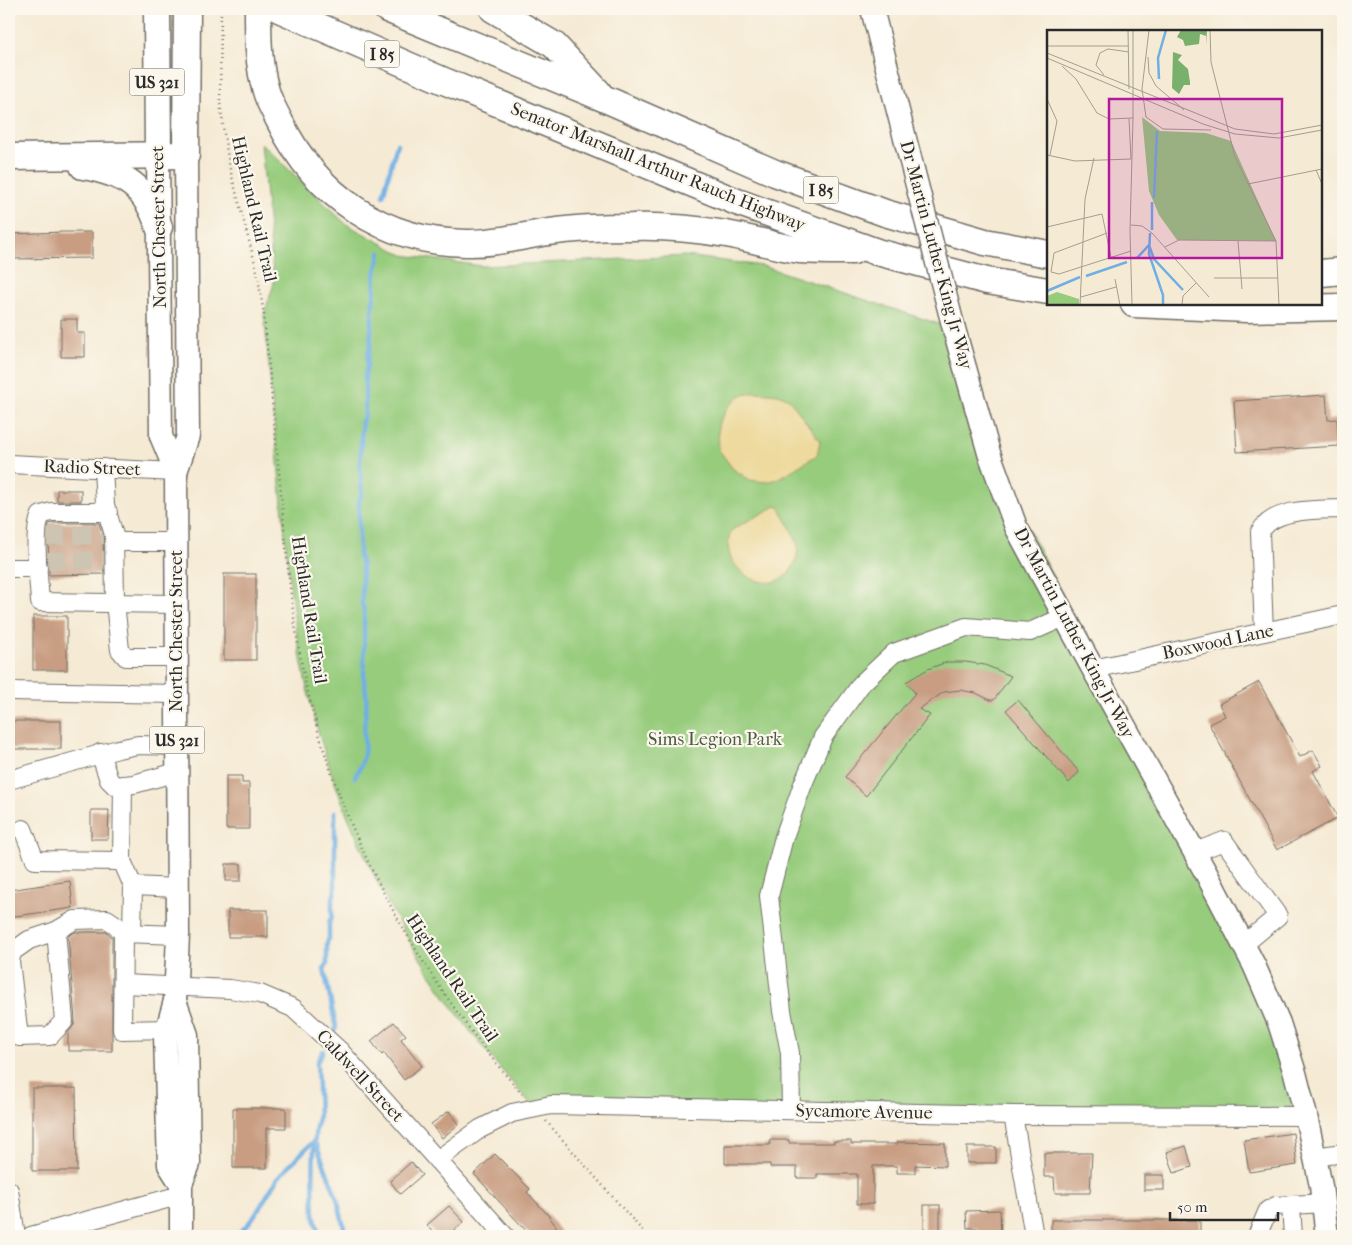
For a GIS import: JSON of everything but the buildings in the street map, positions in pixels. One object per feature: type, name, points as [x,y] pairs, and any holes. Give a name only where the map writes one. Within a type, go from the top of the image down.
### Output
[{"type":"highway","name":"North Chester Street","points":[[157,9],[158,156]]},
{"type":"highway","name":"North Chester Street","points":[[186,155],[187,9]]},
{"type":"highway","points":[[258,9],[260,54],[267,93],[293,147],[322,183],[341,200],[390,228],[427,240],[468,244],[578,229],[660,228],[726,234],[799,250],[877,252]]},
{"type":"highway","name":"Senator Marshall Arthur Rauch Highway","points":[[279,9],[444,81],[737,202],[877,252],[987,281],[1047,291]]},
{"type":"highway","name":"I 85","points":[[387,9],[603,98],[775,173],[885,212],[985,242],[1047,254]]},
{"type":"highway","points":[[493,9],[554,45],[603,98]]},
{"type":"highway","points":[[21,157],[186,155]]},
{"type":"highway","points":[[21,157],[109,171],[123,177],[136,186],[148,199],[155,212],[159,227]]},
{"type":"highway","points":[[1322,272],[1343,271]]},
{"type":"highway","points":[[1153,305],[1247,310],[1343,307]]},
{"type":"main road","name":"Dr Martin Luther King Jr Way","points":[[872,9],[954,329],[989,453],[1016,527],[1195,852],[1243,945],[1279,1023],[1306,1116],[1315,1157],[1327,1236]]},
{"type":"main road","name":"North Chester Street","points":[[181,1189],[169,1165],[165,1036],[176,994],[178,935],[176,472],[188,436],[186,155]]},
{"type":"main road","name":"North Chester Street","points":[[158,156],[161,436],[176,472]]},
{"type":"main road","name":"North Chester Street","points":[[176,994],[187,1035],[188,1164],[181,1189],[181,1236]]},
{"type":"street","name":"Radio Street","points":[[9,464],[176,472]]},
{"type":"street","points":[[103,468],[105,505],[112,538],[111,560],[120,650],[126,657],[176,657]]},
{"type":"street","points":[[1264,632],[1260,532],[1264,525],[1278,516],[1303,511],[1343,509]]},
{"type":"street","points":[[108,512],[51,512],[41,515],[37,521],[42,536],[40,602],[176,604]]},
{"type":"street","points":[[112,538],[176,542]]},
{"type":"street","points":[[9,568],[41,563]]},
{"type":"street","name":"Boxwood Lane","points":[[1093,669],[1343,615]]},
{"type":"street","points":[[791,1110],[790,1053],[782,1011],[769,896],[784,837],[823,737],[862,683],[894,653],[966,626],[1030,632],[1064,617]]},
{"type":"street","points":[[9,691],[176,694]]},
{"type":"street","points":[[9,780],[100,753],[138,745],[177,746]]},
{"type":"street","points":[[100,753],[111,784],[115,786],[177,772]]},
{"type":"street","points":[[123,785],[122,861],[133,886],[123,984],[122,1030],[168,1029]]},
{"type":"street","points":[[23,829],[35,860],[122,861]]},
{"type":"street","points":[[1195,852],[1224,841],[1278,916],[1243,945]]},
{"type":"street","points":[[133,886],[178,888]]},
{"type":"street","points":[[56,931],[64,1021],[50,1036],[19,1037],[10,961],[12,952],[29,940],[56,931],[75,920],[107,919],[128,933],[178,935]]},
{"type":"street","name":"Caldwell Street","points":[[123,984],[176,994],[230,989],[260,994],[293,1008],[340,1051],[504,1236]]},
{"type":"street","name":"Sycamore Avenue","points":[[437,1160],[480,1129],[512,1113],[551,1105],[1013,1115],[1306,1116]]},
{"type":"street","points":[[1013,1115],[1034,1236]]},
{"type":"street","points":[[1315,1157],[1343,1154]]},
{"type":"street","points":[[31,1236],[181,1189]]},
{"type":"street","points":[[9,1190],[16,1236]]},
{"type":"street","points":[[1257,1236],[1268,1210],[1276,1206],[1323,1203]]},
{"type":"street","points":[[1291,1206],[1293,1236]]},
{"type":"path","name":"Highland Rail Trail","points":[[220,9],[220,102],[222,124],[230,169],[258,270],[290,591],[297,641],[315,719],[342,800],[368,862],[392,910],[416,952],[445,995],[471,1032],[535,1109],[647,1236]]},
{"type":"green space","name":"Sims Legion Park","points":[[261,143],[346,224],[403,255],[482,266],[686,256],[763,266],[954,329],[989,453],[1206,873],[1306,1116],[535,1109],[479,1042],[443,993],[392,911],[350,822],[318,730],[306,684],[298,640],[291,595],[282,504],[264,315],[274,283]]},
{"type":"sand","points":[[757,392],[778,394],[789,399],[820,441],[817,455],[778,479],[765,482],[750,480],[733,469],[719,450],[718,425],[727,409],[739,396]]},
{"type":"sand","points":[[776,506],[780,508],[798,545],[798,550],[795,562],[787,575],[775,582],[762,582],[749,577],[738,568],[731,557],[728,543],[733,529]]},
{"type":"waterway","points":[[383,196],[397,144]]},
{"type":"waterway","points":[[355,777],[364,754],[366,700],[362,563],[359,558],[359,500],[362,495],[360,468],[362,421],[365,416],[365,374],[370,348],[375,278],[380,253]]},
{"type":"waterway","points":[[335,812],[335,891],[332,901],[332,917],[329,922],[327,964],[324,969],[336,1027],[335,1030]]},
{"type":"waterway","points":[[320,1236],[314,1213],[313,1193],[315,1135],[319,1116],[317,1062],[323,1051]]},
{"type":"waterway","points":[[235,1236],[249,1223],[279,1177],[315,1140]]},
{"type":"waterway","points":[[316,1144],[337,1198],[346,1236]]},
{"type":"tunnel","points":[[47,536],[107,535]]},
{"type":"tunnel","points":[[48,561],[107,560]]}]
